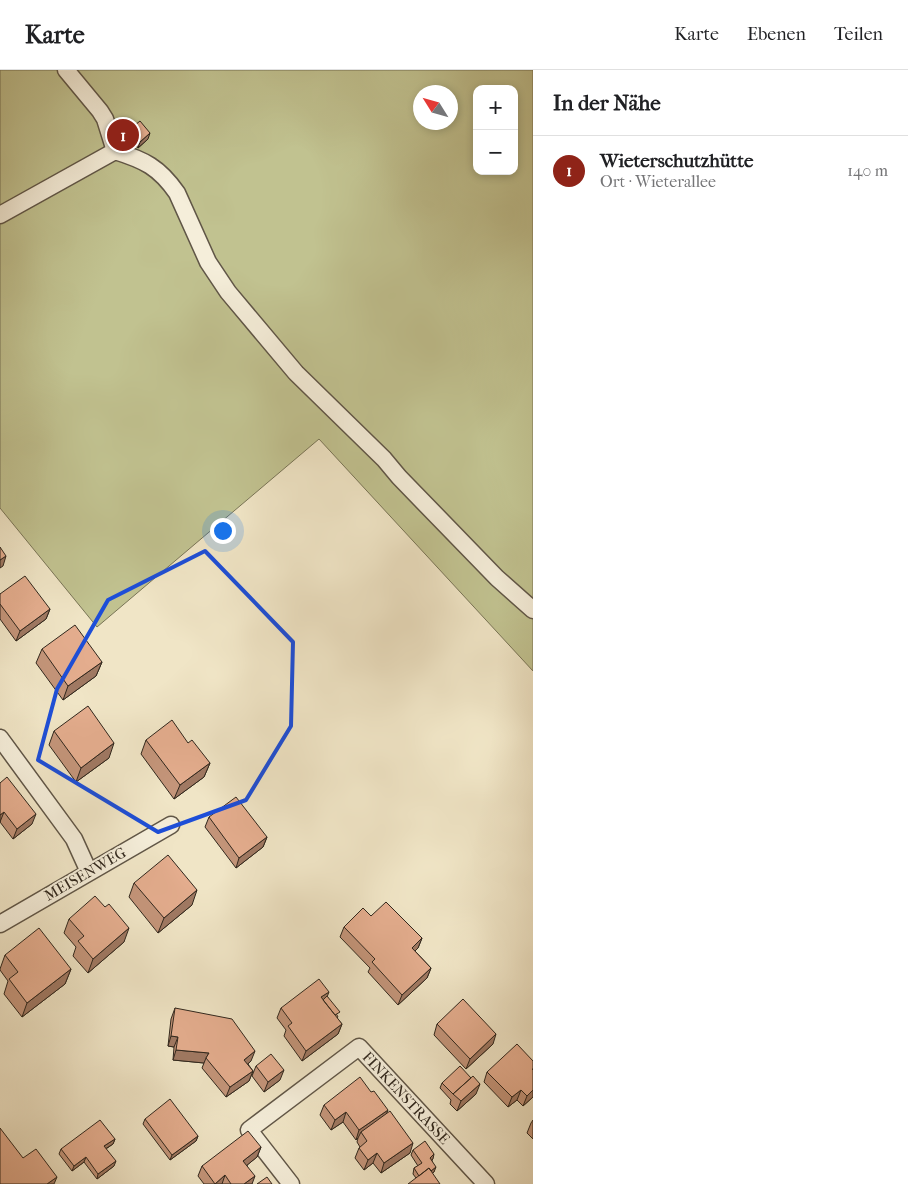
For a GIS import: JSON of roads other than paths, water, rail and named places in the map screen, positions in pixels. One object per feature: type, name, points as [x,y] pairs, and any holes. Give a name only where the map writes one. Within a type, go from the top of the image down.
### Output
[{"type":"street","points":[[66,70],[100,111],[115,150],[147,162],[170,183],[177,193],[208,262],[217,276],[228,292],[296,373],[384,459],[398,477],[497,578],[533,610]]},
{"type":"street","points":[[0,215],[115,150]]},
{"type":"street","points":[[0,738],[74,839],[89,872]]},
{"type":"street","name":"MEISENWEG","points":[[0,924],[171,825]]},
{"type":"street","name":"FINKENSTRASSE","points":[[290,1184],[249,1130],[359,1047],[486,1184]]},
{"type":"place","name":"Wieterschutzhütte","points":[[123,135]]}]
